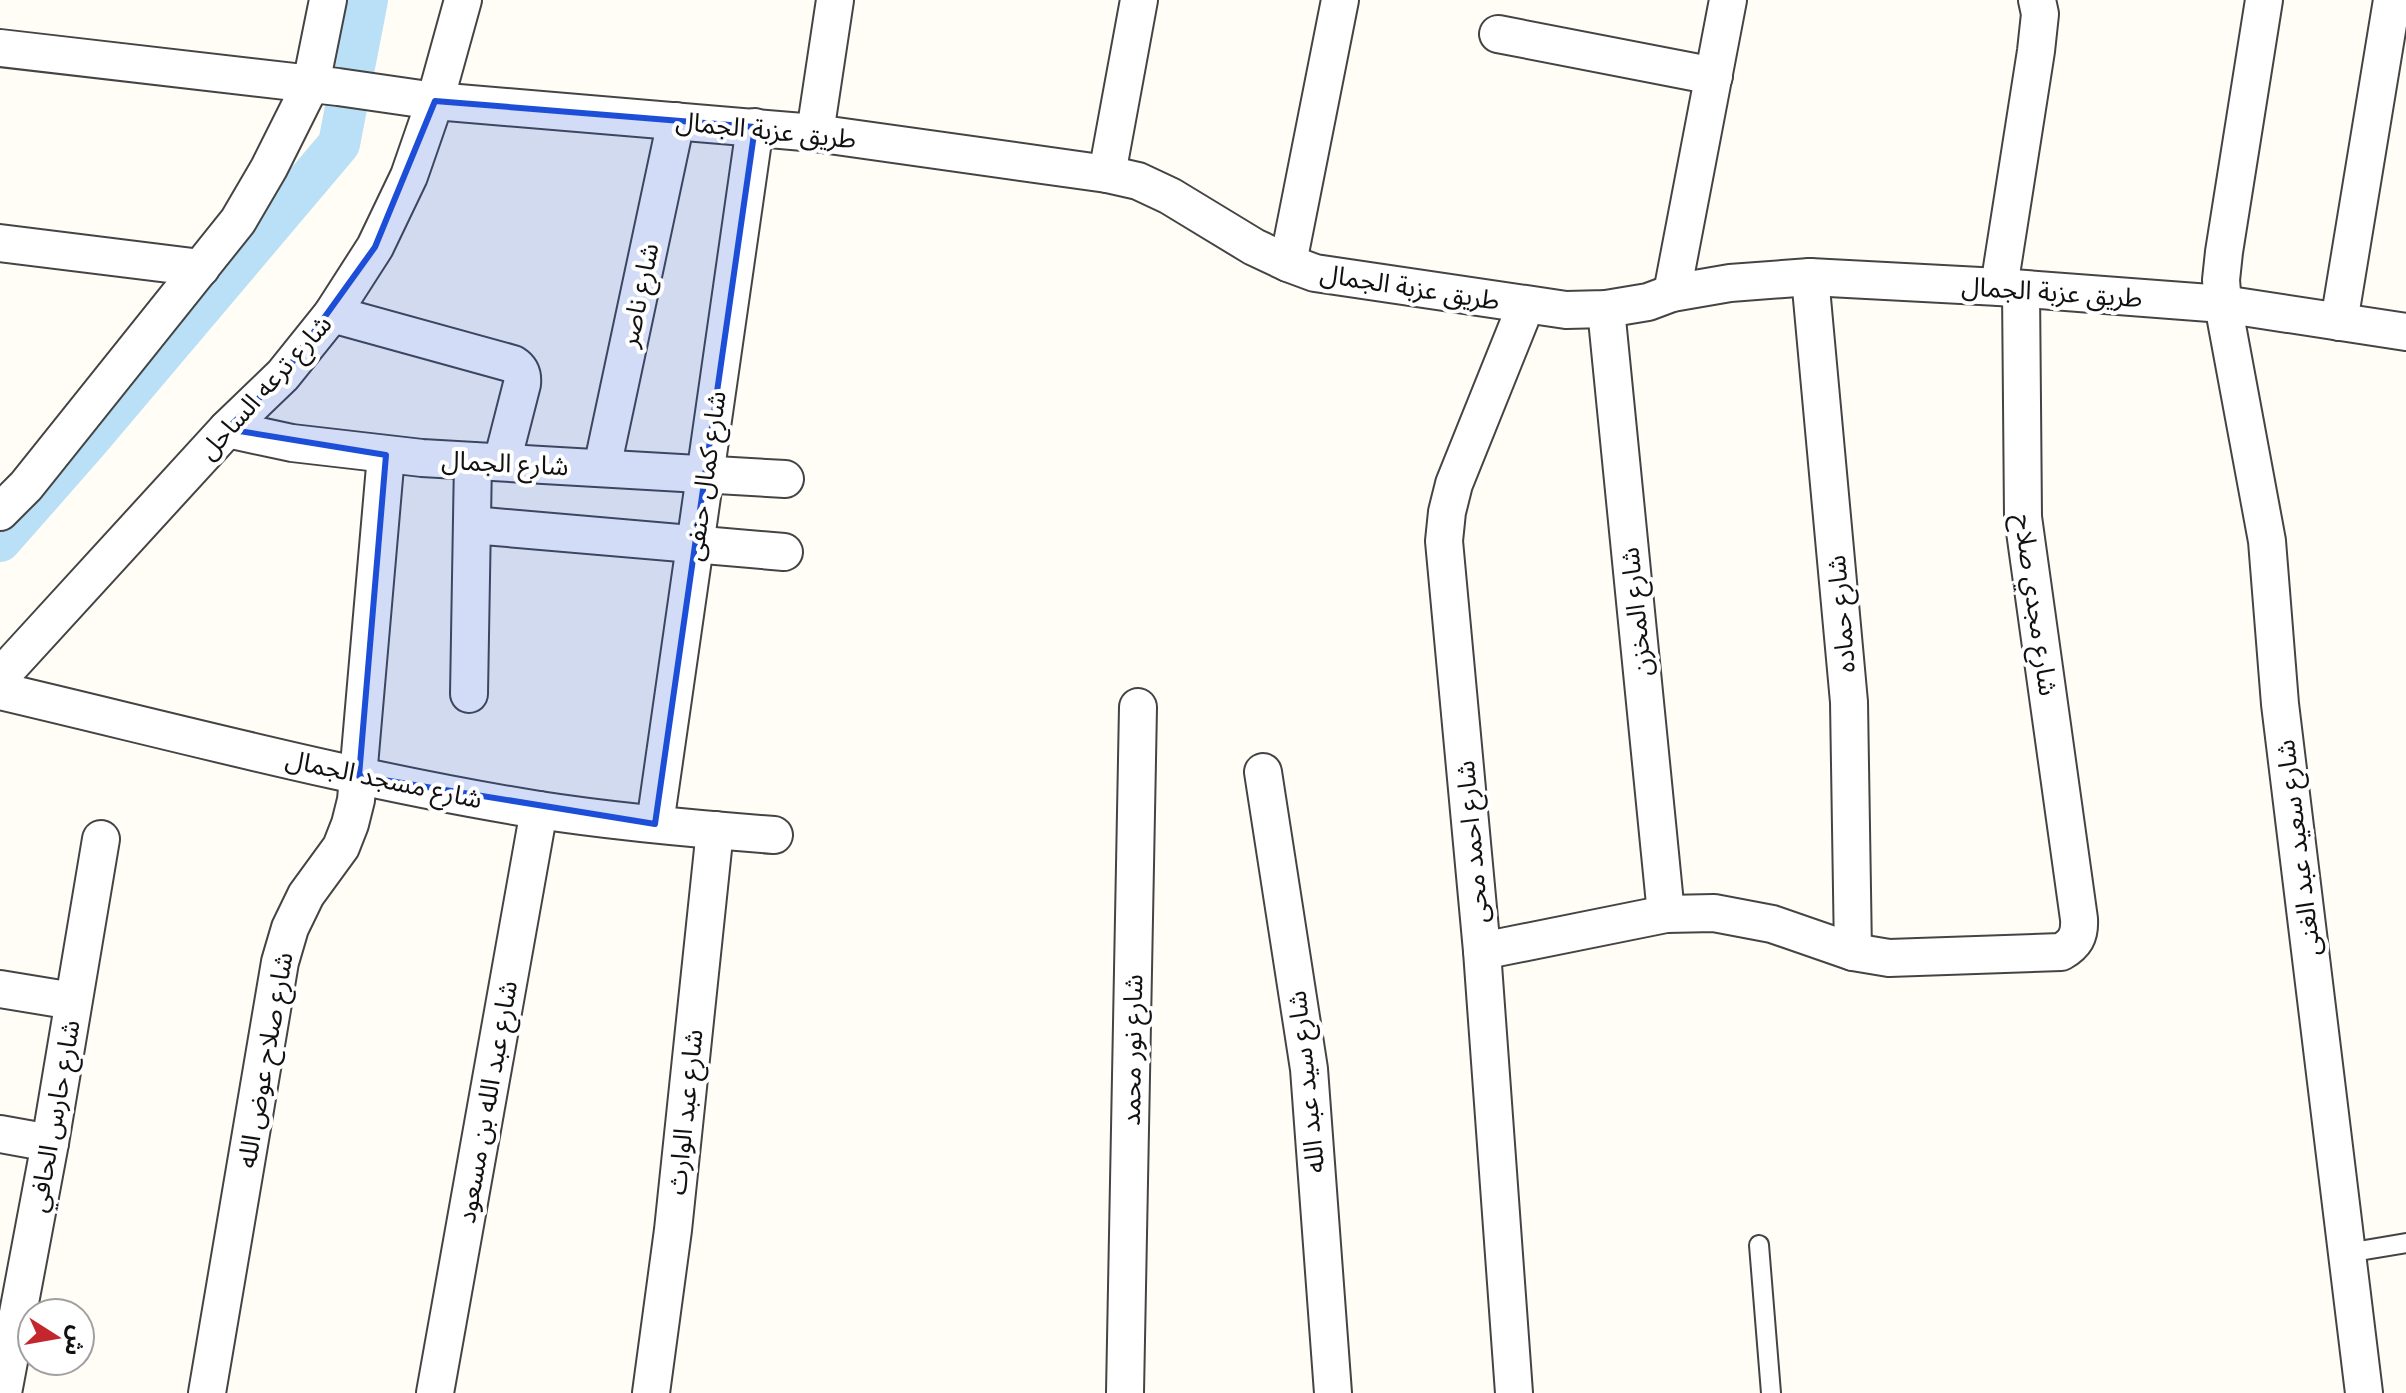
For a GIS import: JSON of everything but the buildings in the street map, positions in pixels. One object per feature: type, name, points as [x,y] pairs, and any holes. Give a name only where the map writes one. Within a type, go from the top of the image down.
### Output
[{"type":"street","points":[[0,512],[26,486],[238,221],[269,168],[325,85],[328,0]]},
{"type":"street","name":"شارع ترعه الساحل","points":[[0,677],[227,429],[283,375],[332,314],[375,247],[409,176],[426,100],[463,0]]},
{"type":"street","points":[[815,133],[835,0]]},
{"type":"street","points":[[1107,174],[1139,0]]},
{"type":"street","points":[[1288,263],[1340,0]]},
{"type":"street","points":[[1672,293],[1728,0]]},
{"type":"street","name":"شارع مجدي صلاح","points":[[1853,952],[1889,958],[2061,952],[2077,940],[2079,919],[2023,508],[2010,288],[2040,14],[2037,0]]},
{"type":"street","name":"شارع سعيد عبد الغنى","points":[[2264,0],[2221,280],[2267,541],[2280,704],[2364,1393]]},
{"type":"street","points":[[2339,322],[2392,0]]},
{"type":"street","points":[[1498,34],[1714,76]]},
{"type":"street","name":"طريق عزبة الجمال","points":[[0,48],[325,85],[426,100],[815,133],[1107,174],[1138,181],[1170,196],[1254,247],[1315,273],[1566,310],[1606,309],[1730,283],[1810,277],[2223,304],[2406,332]]},
{"type":"street","name":"شارع ناصر","points":[[602,468],[676,121]]},
{"type":"street","name":"شارع كمال حنفى","points":[[655,824],[755,127]]},
{"type":"street","points":[[0,243],[201,268]]},
{"type":"street","name":"شارع حماده","points":[[1810,277],[1849,702],[1853,952]]},
{"type":"street","name":"شارع احمد محى","points":[[1514,1393],[1482,951],[1444,541],[1454,484],[1526,305]]},
{"type":"street","name":"شارع المخزن","points":[[1606,309],[1666,914]]},
{"type":"street","points":[[332,314],[513,364],[521,372],[522,384],[487,462],[472,525],[469,694]]},
{"type":"street","name":"شارع الجمال","points":[[227,429],[292,443],[386,455],[785,479]]},
{"type":"street","name":"شارع صلاح عوض الله","points":[[207,1393],[280,962],[290,928],[306,895],[328,867],[346,835],[356,800],[386,455]]},
{"type":"street","points":[[472,525],[784,552]]},
{"type":"street","name":"شارع مسجد الجمال","points":[[0,691],[359,776],[539,810],[774,835]]},
{"type":"street","name":"شارع نور محمد","points":[[1125,1393],[1138,707]]},
{"type":"street","name":"شارع سيد عبد الله","points":[[1263,772],[1309,1069],[1333,1393]]},
{"type":"street","name":"شارع عبد الله بن مسعود","points":[[435,1393],[539,810]]},
{"type":"street","name":"شارع عبد الوارث","points":[[651,1393],[673,1230],[715,830]]},
{"type":"street","name":"شارع حارس الحافي","points":[[3,1393],[12,1282],[50,1143],[101,839]]},
{"type":"street","points":[[1482,951],[1666,914],[1714,913],[1772,924],[1853,952]]},
{"type":"street","points":[[0,989],[73,1001]]},
{"type":"street","points":[[0,1134],[50,1143]]},
{"type":"lane","points":[[2347,1253],[2406,1243]]},
{"type":"lane","points":[[1759,1245],[1771,1393]]},
{"type":"highlighted area","points":[[435,101],[755,127],[655,824],[359,776],[386,455],[227,429],[283,375],[375,247]]},
{"type":"waterway","points":[[0,541],[339,144],[367,0]]}]
